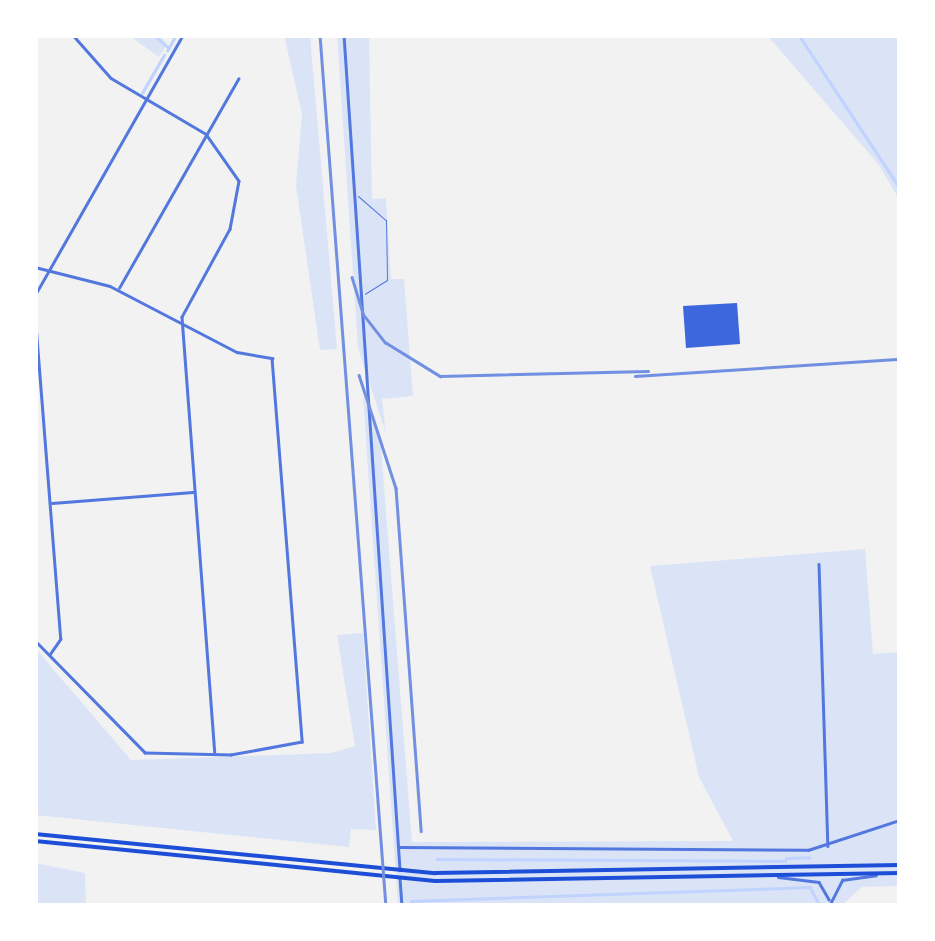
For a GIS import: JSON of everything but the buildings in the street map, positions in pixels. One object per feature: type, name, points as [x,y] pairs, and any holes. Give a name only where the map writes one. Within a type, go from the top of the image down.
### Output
[{"type":"main road","points":[[35,834],[344,868],[435,873],[900,865]]},
{"type":"main road","points":[[35,842],[344,876],[435,881],[900,873]]},
{"type":"street","points":[[73,35],[102,70],[206,134],[233,164],[238,203],[182,324],[215,752]]},
{"type":"street","points":[[35,296],[184,35]]},
{"type":"street","points":[[344,35],[402,906]]},
{"type":"street","points":[[118,290],[238,78]]},
{"type":"street","points":[[35,267],[118,290],[182,324],[272,358],[299,746],[215,752],[132,747],[35,641]]},
{"type":"street","points":[[35,312],[61,639],[48,656]]},
{"type":"street","points":[[50,503],[195,492]]},
{"type":"street","points":[[819,564],[828,847]]},
{"type":"street","points":[[398,847],[828,847],[900,820]]},
{"type":"street","points":[[830,905],[842,880],[885,873]]},
{"type":"street","points":[[776,877],[820,882],[830,905]]},
{"type":"lane","points":[[355,196],[382,211],[386,226],[387,280],[362,294]]},
{"type":"shaded area","points":[[128,35],[159,35],[167,44],[159,57]]},
{"type":"shaded area","points":[[284,35],[310,35],[337,349],[320,350],[296,186],[302,114]]},
{"type":"shaded area","points":[[337,35],[369,35],[372,199],[386,198],[391,279],[404,279],[413,396],[382,399],[386,434],[358,348]]},
{"type":"shaded area","points":[[767,35],[900,35],[900,201],[879,165]]},
{"type":"shaded area","points":[[363,396],[380,436],[412,842],[733,841],[699,777],[650,566],[865,549],[873,654],[900,652],[900,886],[862,887],[841,906],[398,906]]},
{"type":"shaded area","points":[[363,633],[376,830],[351,829],[349,847],[35,815],[35,648],[131,760],[331,753],[355,746],[337,635]]},
{"type":"shaded area","points":[[35,863],[85,873],[86,906],[35,906]]},
{"type":"waterway","points":[[154,35],[169,48]]},
{"type":"waterway","points":[[167,51],[176,35]]},
{"type":"waterway","points":[[799,35],[900,188]]},
{"type":"waterway","points":[[142,93],[164,55]]},
{"type":"waterway","points":[[786,858],[809,857]]},
{"type":"waterway","points":[[437,859],[785,861]]},
{"type":"waterway","points":[[411,901],[810,887],[820,906]]},
{"type":"railway","points":[[320,35],[386,906]]},
{"type":"railway","points":[[352,277],[363,314],[385,342],[440,376],[648,371]]},
{"type":"railway","points":[[635,376],[900,359]]},
{"type":"railway","points":[[359,375],[396,488],[421,831]]}]
